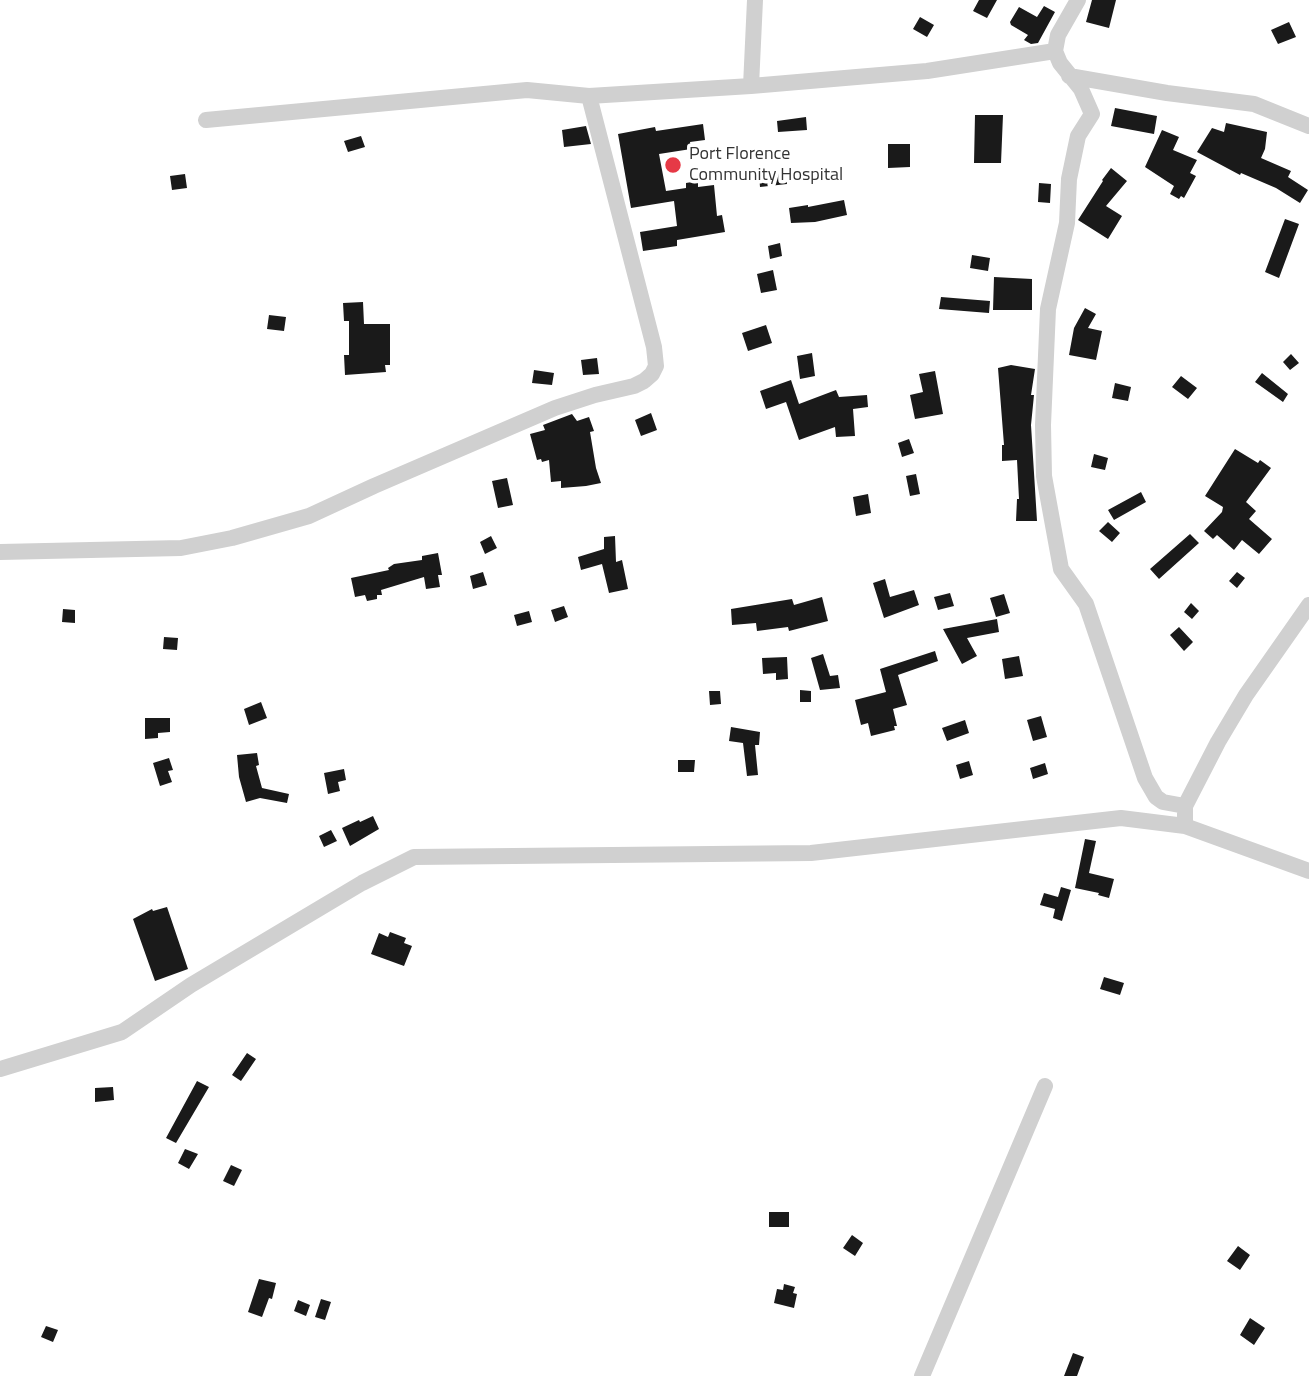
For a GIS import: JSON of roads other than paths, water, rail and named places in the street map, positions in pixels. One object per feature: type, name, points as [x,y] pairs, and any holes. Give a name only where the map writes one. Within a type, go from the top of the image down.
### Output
[{"type":"street","points":[[751,86],[755,0]]},
{"type":"street","points":[[1078,0],[1058,35],[1055,51],[1060,63],[1081,89],[1091,114],[1078,136],[1069,179],[1067,223],[1048,309],[1044,476],[1061,569],[1086,604],[1149,789],[1163,802],[1185,806]]},
{"type":"street","points":[[206,120],[527,90],[589,96],[927,72],[1055,51]]},
{"type":"street","points":[[1069,75],[1167,93],[1254,104],[1309,126]]},
{"type":"street","points":[[0,552],[65,548],[181,548],[232,538],[309,516],[555,408],[644,381],[656,366],[654,347],[589,96]]},
{"type":"street","points":[[1185,826],[1185,806],[1217,742],[1309,605]]},
{"type":"street","points":[[0,1069],[122,1032],[191,985],[362,883],[414,857],[811,853],[1121,818],[1185,826],[1309,871]]},
{"type":"street","points":[[922,1376],[1045,1086]]},
{"type":"place","name":"Port Florence Community Hospital","points":[[673,165]]}]
